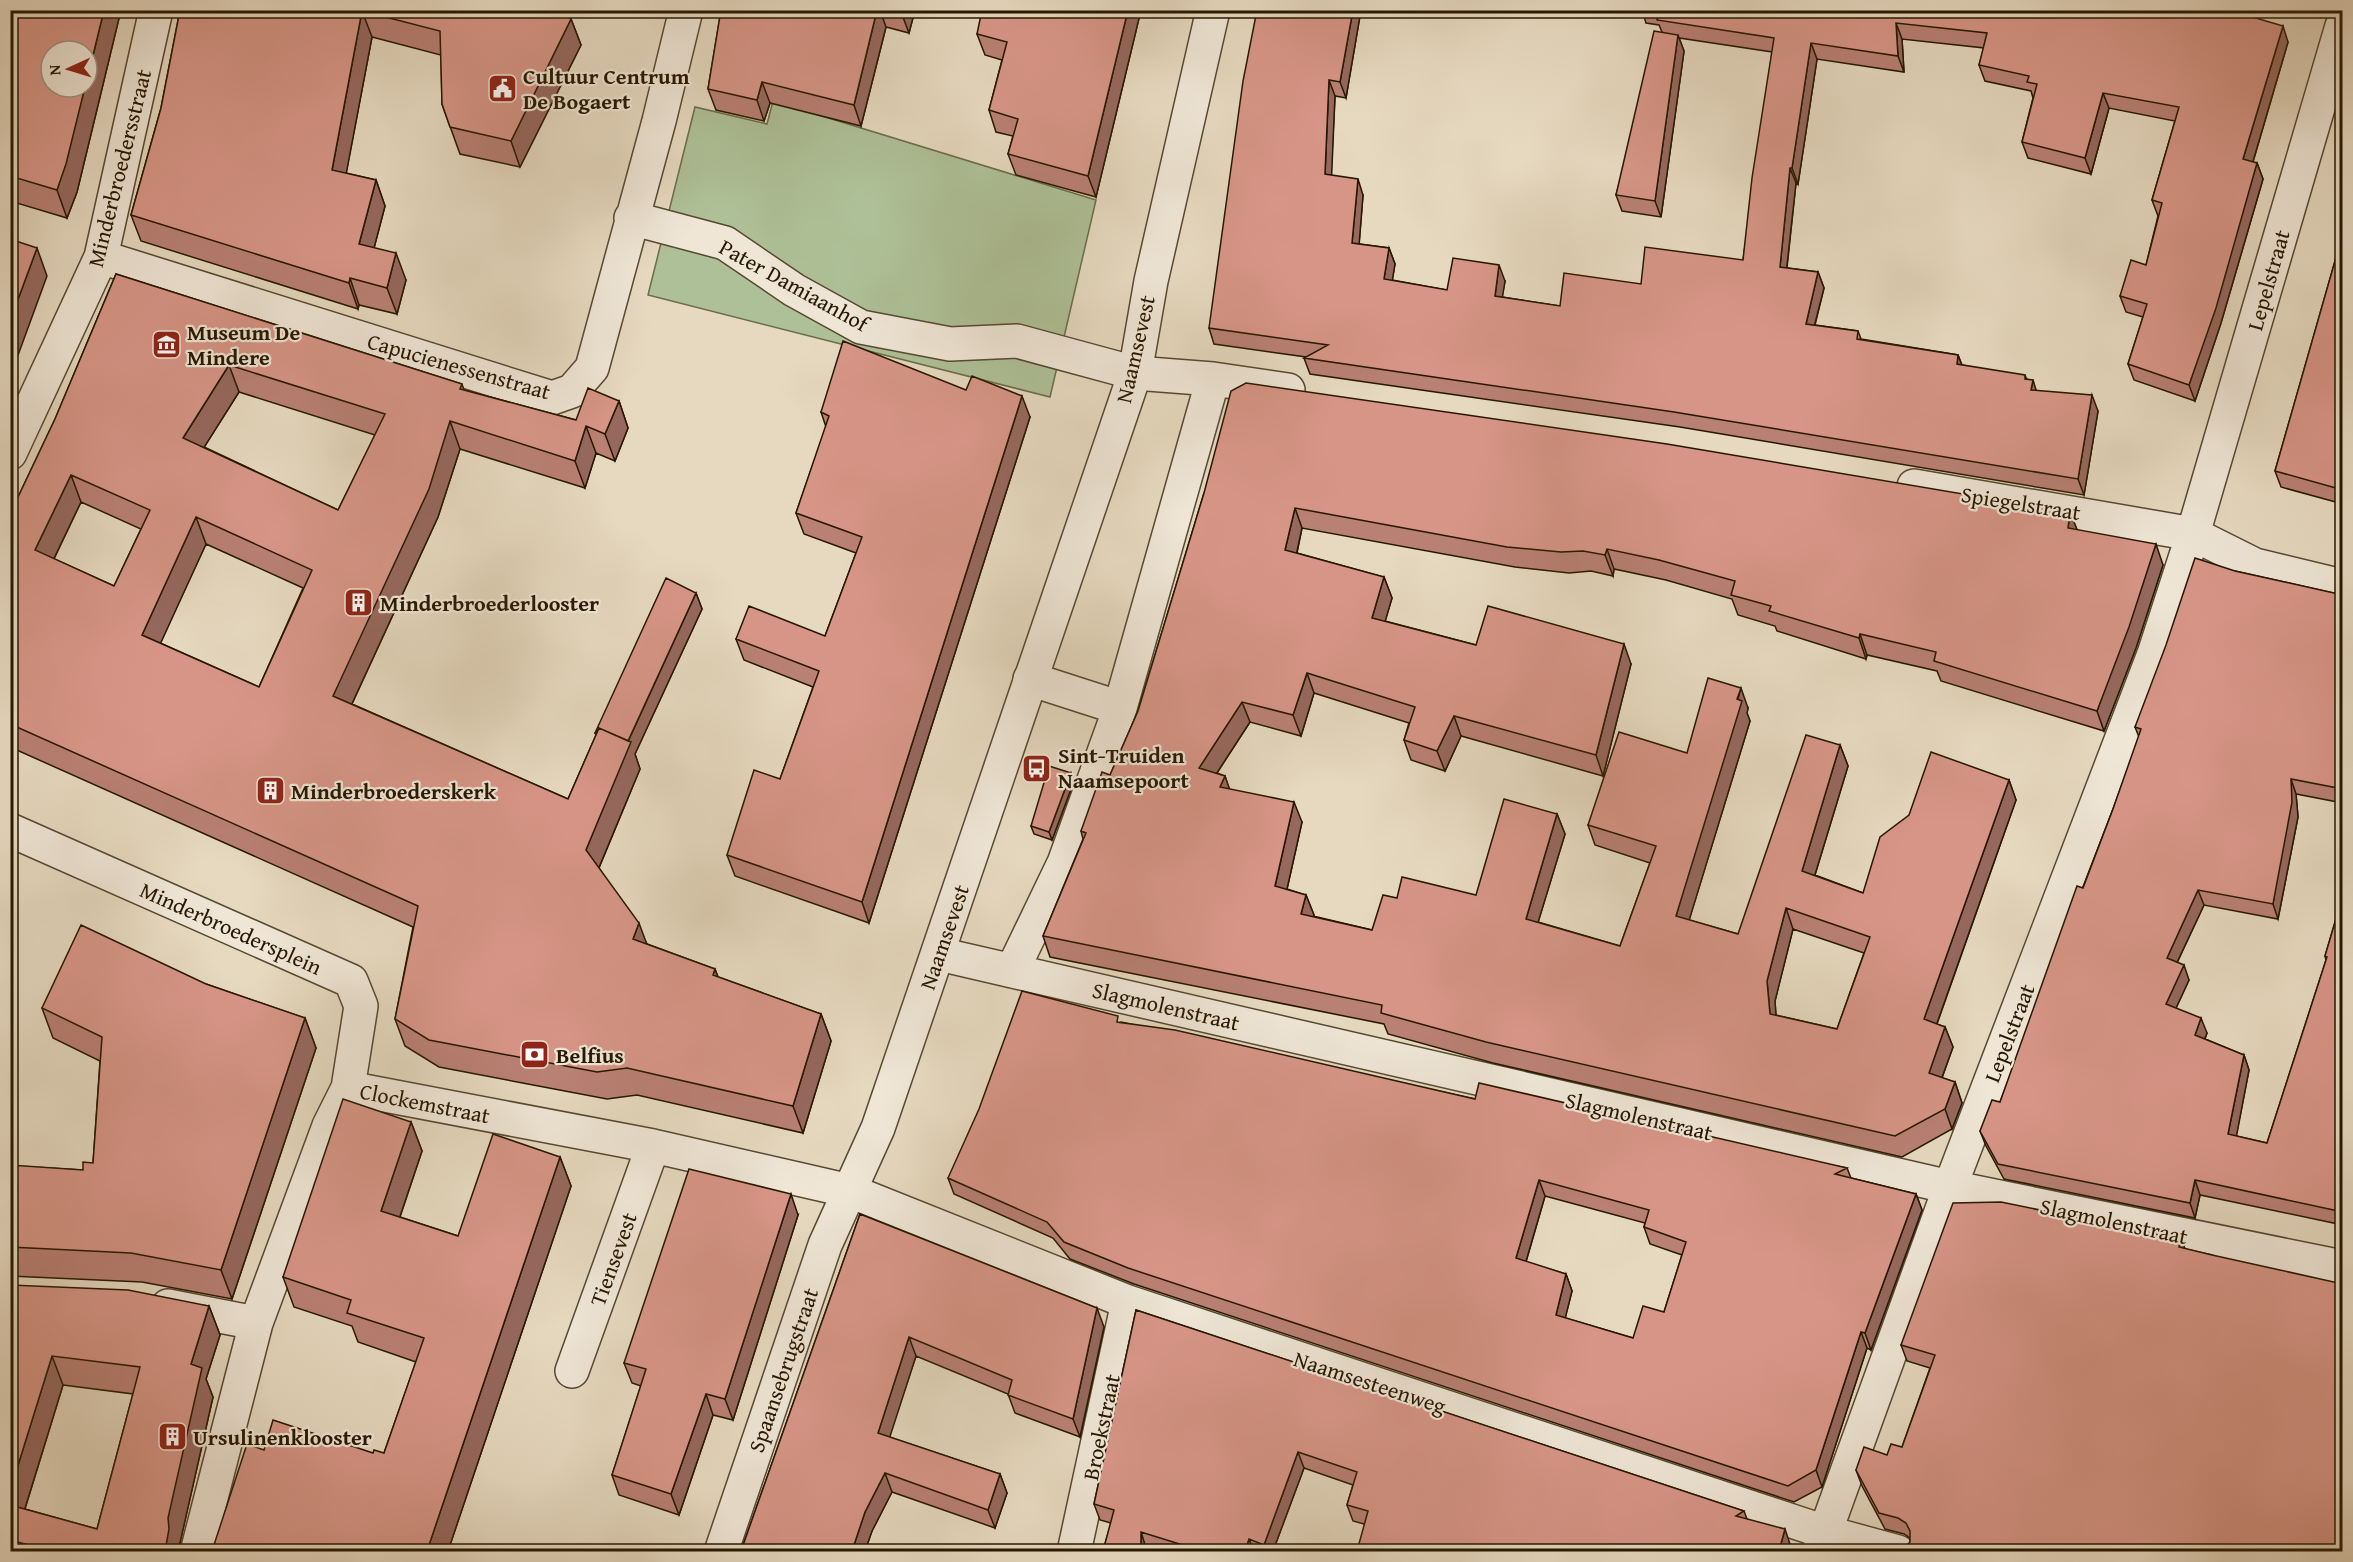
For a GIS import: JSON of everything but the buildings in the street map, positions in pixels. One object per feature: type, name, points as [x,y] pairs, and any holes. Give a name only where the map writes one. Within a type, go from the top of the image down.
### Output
[{"type":"street","name":"Minderbroedersstraat","points":[[10,453],[101,258],[156,10]]},
{"type":"street","name":"Capucienessenstraat","points":[[101,258],[552,398],[572,392],[592,368],[631,218],[660,122],[686,10]]},
{"type":"street","name":"Naamsevest","points":[[850,1191],[878,1128],[939,954],[1135,373],[1151,281],[1213,10]]},
{"type":"street","name":"Lepelstraat","points":[[1822,1542],[1950,1187],[2154,654],[2193,534],[2343,26]]},
{"type":"street","name":"Pater Damiaanhof","points":[[631,218],[725,243],[794,290],[861,327],[950,344],[1017,341],[1135,373]]},
{"type":"street","points":[[1135,373],[1214,379],[1320,395]]},
{"type":"street","points":[[1012,971],[1064,863],[1120,708],[1214,379]]},
{"type":"street","name":"Spiegelstraat","points":[[1886,481],[2193,534]]},
{"type":"street","points":[[2193,534],[2255,565],[2343,586]]},
{"type":"street","points":[[1030,679],[1120,708]]},
{"type":"street","name":"Minderbroedersplein","points":[[10,831],[351,981],[362,1006],[348,1088]]},
{"type":"street","name":"Slagmolenstraat","points":[[939,954],[1950,1187],[2343,1267]]},
{"type":"street","name":"Clockemstraat","points":[[197,1551],[256,1323],[329,1126],[348,1088],[653,1146],[850,1191]]},
{"type":"street","name":"Tiensevest","points":[[572,1371],[653,1146]]},
{"type":"street","name":"Naamsesteenweg","points":[[850,1191],[1128,1302],[1822,1542],[1898,1551]]},
{"type":"street","name":"Spaansebrugstraat","points":[[721,1551],[825,1245],[850,1191]]},
{"type":"street","points":[[141,1301],[256,1323]]},
{"type":"street","name":"Broekstraat","points":[[1074,1551],[1128,1302]]},
{"type":"green space","points":[[773,101],[1096,200],[1050,397],[648,295],[695,107],[767,124]]},
{"type":"place","name":"Cultuur Centrum De Bogaert","points":[[502,89]]},
{"type":"place","name":"Museum De Mindere","points":[[166,345]]},
{"type":"place","name":"Minderbroederlooster","points":[[359,603]]},
{"type":"place","name":"Sint-Truiden Naamsepoort","points":[[1037,768]]},
{"type":"place","name":"Minderbroederskerk","points":[[270,791]]},
{"type":"place","name":"Belfius","points":[[535,1055]]},
{"type":"place","name":"Ursulinenklooster","points":[[172,1437]]}]
